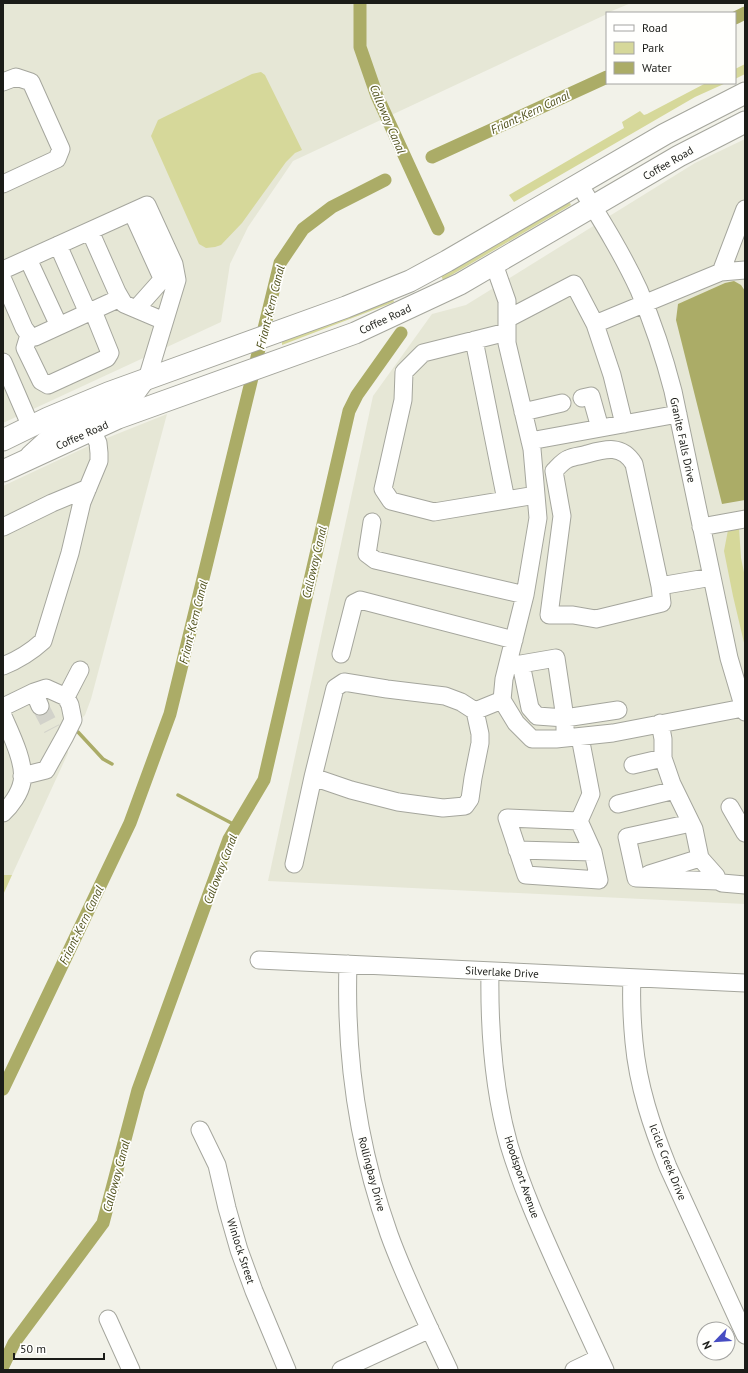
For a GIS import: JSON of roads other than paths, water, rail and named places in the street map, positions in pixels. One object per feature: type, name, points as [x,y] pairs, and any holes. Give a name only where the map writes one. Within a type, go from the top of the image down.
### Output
[{"type":"main road","points":[[3,440],[108,393],[346,307],[410,281],[665,134],[745,94]]},
{"type":"main road","name":"Coffee Road","points":[[12,467],[118,418],[355,333],[460,284],[679,156],[745,122]]},
{"type":"street","points":[[3,82],[16,77],[31,82],[61,149],[57,159],[3,184]]},
{"type":"street","name":"Granite Falls Drive","points":[[579,184],[622,255],[645,304],[662,352],[678,414],[729,658],[744,710]]},
{"type":"street","points":[[3,270],[147,205],[174,264],[177,280],[147,380],[136,394],[124,402],[53,433],[12,467]]},
{"type":"street","points":[[721,272],[745,208]]},
{"type":"street","points":[[132,212],[162,278],[136,309]]},
{"type":"street","points":[[90,231],[124,304],[164,322]]},
{"type":"street","points":[[3,280],[20,321],[29,336],[25,348],[41,381],[48,385],[106,358],[110,353],[58,245]]},
{"type":"street","points":[[28,259],[59,326]]},
{"type":"street","points":[[494,264],[507,302],[507,343],[530,441],[538,518],[525,595],[514,640],[514,663],[530,708],[537,716],[565,718],[618,710]]},
{"type":"street","points":[[595,324],[721,272],[745,270]]},
{"type":"street","points":[[536,495],[434,512],[390,501],[383,489],[403,400],[404,372],[423,353],[474,340],[507,326],[574,284],[595,324],[612,375],[624,424]]},
{"type":"street","points":[[29,336],[35,336],[59,326],[120,298]]},
{"type":"street","points":[[474,340],[506,500]]},
{"type":"street","points":[[3,362],[31,427]]},
{"type":"street","points":[[582,398],[591,396],[600,428]]},
{"type":"street","points":[[523,412],[562,403]]},
{"type":"street","points":[[530,441],[678,414]]},
{"type":"street","points":[[3,666],[18,660],[44,641],[70,553],[82,502],[98,461],[98,443],[92,430]]},
{"type":"street","points":[[606,449],[622,451],[630,457],[634,464],[660,586],[662,603],[596,619],[573,615],[549,615],[562,516],[554,471],[561,464],[568,459],[606,449]]},
{"type":"street","points":[[3,527],[52,503],[88,488]]},
{"type":"street","points":[[538,518],[562,516]]},
{"type":"street","points":[[701,527],[745,519]]},
{"type":"street","points":[[372,522],[367,554],[375,560],[525,595]]},
{"type":"street","points":[[660,586],[712,577]]},
{"type":"street","points":[[341,654],[354,602],[360,600],[514,640]]},
{"type":"street","points":[[514,663],[556,658],[565,718],[573,737],[591,794],[580,821],[593,852],[599,880],[526,875],[507,818],[580,821]]},
{"type":"street","points":[[514,663],[504,679],[502,700],[516,723],[532,739],[613,733],[660,723],[744,710]]},
{"type":"street","points":[[66,697],[80,670]]},
{"type":"street","points":[[294,864],[313,777],[335,688],[344,682],[444,696],[461,702],[475,711],[480,734],[480,743],[470,799],[465,806],[443,808],[398,802],[351,790],[313,777]]},
{"type":"street","points":[[3,707],[37,699],[46,688],[66,697],[70,705],[73,720],[46,770],[22,776]]},
{"type":"street","points":[[475,711],[502,700]]},
{"type":"street","points":[[3,716],[11,733],[21,763],[22,776],[22,781],[12,804],[3,813]]},
{"type":"street","points":[[660,723],[663,739],[663,758],[675,790],[694,829],[700,858],[716,876],[718,881]]},
{"type":"street","points":[[52,729],[59,746]]},
{"type":"street","points":[[633,765],[663,758]]},
{"type":"street","points":[[618,804],[675,790]]},
{"type":"street","points":[[730,807],[745,833]]},
{"type":"street","points":[[636,878],[627,836],[691,823]]},
{"type":"street","points":[[518,850],[593,852]]},
{"type":"street","points":[[636,878],[700,858]]},
{"type":"street","points":[[636,878],[718,881],[722,883],[745,885]]},
{"type":"street","name":"Silverlake Drive","points":[[259,960],[745,983]]},
{"type":"street","name":"Rollingbay Drive","points":[[348,964],[348,1019],[355,1101],[372,1182],[399,1260],[449,1370]]},
{"type":"street","name":"Hoodsport Avenue","points":[[490,971],[490,1029],[493,1058],[499,1101],[509,1144],[530,1206],[602,1364]]},
{"type":"street","name":"Icicle Creek Drive","points":[[632,978],[631,1008],[634,1043],[646,1106],[668,1167],[745,1335]]},
{"type":"street","name":"Winlock Street","points":[[200,1130],[217,1165],[227,1208],[254,1292],[287,1370]]},
{"type":"street","points":[[108,1319],[131,1370]]},
{"type":"street","points":[[341,1370],[430,1329]]},
{"type":"street","points":[[574,1370],[602,1364]]},
{"type":"water","points":[[734,281],[741,285],[745,291],[745,500],[722,504],[676,320],[678,304],[725,283]]},
{"type":"waterway","name":"Calloway Canal","points":[[360,3],[360,47],[377,96],[438,229]]},
{"type":"waterway","name":"Friant-Kern Canal","points":[[736,18],[745,13]]},
{"type":"waterway","name":"Friant-Kern Canal","points":[[432,157],[606,77]]},
{"type":"waterway","name":"Friant-Kern Canal","points":[[3,1089],[130,823],[170,714],[280,263],[303,229],[332,207],[385,180]]},
{"type":"waterway","name":"Calloway Canal","points":[[3,1366],[14,1343],[103,1223],[138,1090],[229,839],[264,780],[349,411],[357,395],[401,333]]},
{"type":"waterway","points":[[78,732],[103,759],[112,764]]},
{"type":"waterway","points":[[178,795],[237,826]]},
{"type":"tunnel","points":[[40,706],[52,729]]}]
